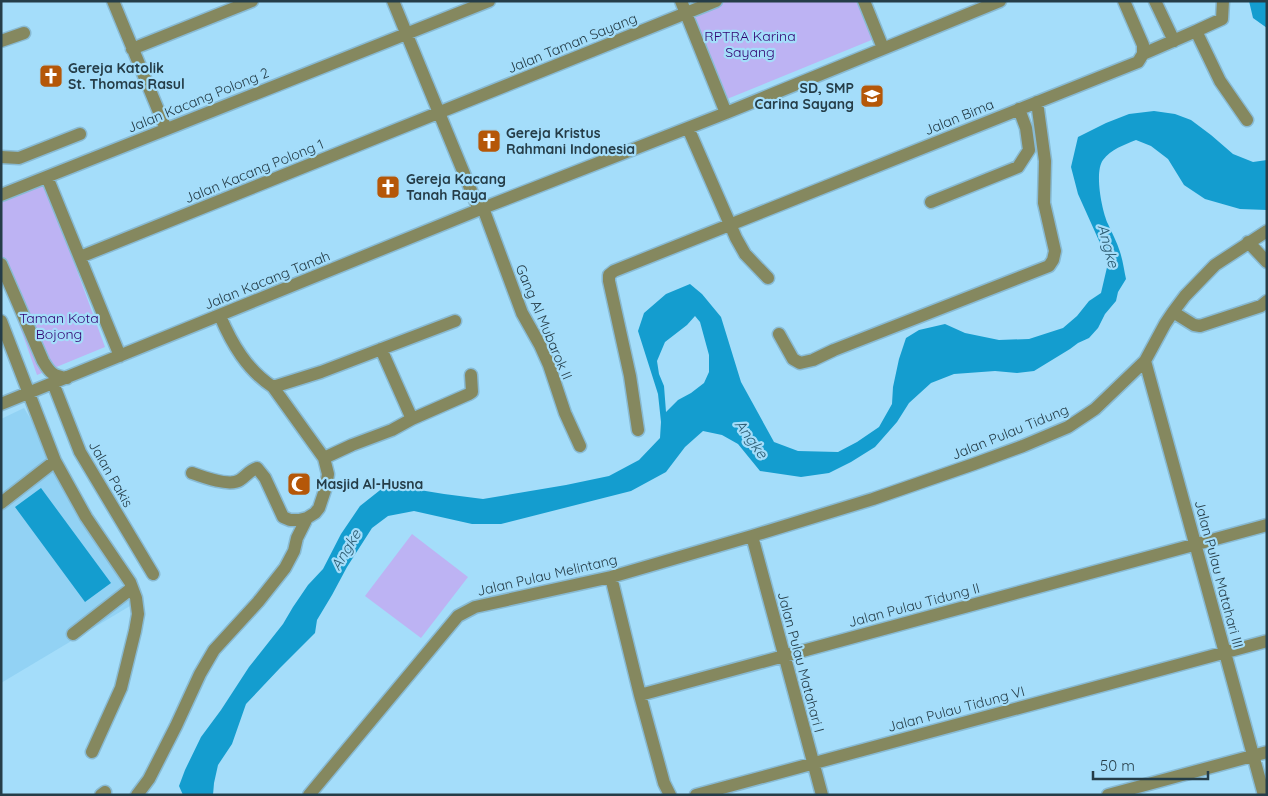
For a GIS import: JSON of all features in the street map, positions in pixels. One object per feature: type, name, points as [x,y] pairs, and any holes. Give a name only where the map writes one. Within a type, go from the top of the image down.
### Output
[{"type":"street","points":[[113,1],[166,129]]},
{"type":"street","points":[[132,49],[252,1]]},
{"type":"street","name":"Gang Al Mubarok II","points":[[393,1],[481,209],[522,313],[549,365],[565,413],[580,446]]},
{"type":"street","name":"Jalan Kacang Polong 2","points":[[1,195],[489,1]]},
{"type":"street","name":"Jalan Taman Sayang","points":[[439,113],[683,7],[716,1]]},
{"type":"street","points":[[864,1],[883,48]]},
{"type":"street","name":"Jalan Kacang Tanah","points":[[67,378],[481,209],[726,113],[1000,1]]},
{"type":"street","points":[[1124,1],[1142,45],[1143,54]]},
{"type":"street","points":[[1155,1],[1174,40]]},
{"type":"street","name":"Jalan Bima","points":[[638,430],[630,376],[609,280],[609,275],[614,271],[1138,62],[1143,54],[1222,19],[1223,1]]},
{"type":"street","points":[[683,7],[726,113]]},
{"type":"street","points":[[1196,30],[1220,81],[1247,120]]},
{"type":"street","points":[[1,41],[24,33]]},
{"type":"street","points":[[778,334],[792,359],[800,364],[1049,266],[1055,251],[1044,203],[1045,161],[1037,102]]},
{"type":"street","points":[[931,202],[1018,167],[1029,150],[1026,128],[1019,109]]},
{"type":"street","name":"Jalan Kacang Polong 1","points":[[80,257],[439,113]]},
{"type":"street","points":[[688,128],[736,238],[745,254],[768,278]]},
{"type":"street","points":[[1,157],[18,158],[80,134]]},
{"type":"street","points":[[48,177],[120,356]]},
{"type":"street","name":"Jalan Pulau Tidung","points":[[752,536],[891,493],[1023,446],[1068,427],[1095,409],[1145,361],[1173,312],[1185,296],[1215,264],[1267,230]]},
{"type":"street","points":[[1248,242],[1267,262]]},
{"type":"street","points":[[1,264],[48,370],[57,377],[67,378]]},
{"type":"street","points":[[1173,312],[1194,325],[1200,326],[1261,306],[1267,301]]},
{"type":"street","points":[[192,473],[203,478],[232,483],[239,481],[257,468],[271,490],[283,517],[290,520],[300,520],[315,513],[320,508],[326,487],[328,474],[324,458],[273,388],[261,380],[243,360],[220,316]]},
{"type":"street","points":[[1,321],[55,461],[86,517],[130,582],[136,598],[138,614],[121,688],[92,752]]},
{"type":"street","points":[[273,388],[321,372],[455,321]]},
{"type":"street","points":[[381,349],[412,418]]},
{"type":"street","name":"Jalan Pulau Matahari III","points":[[1145,361],[1264,795]]},
{"type":"street","points":[[324,458],[392,430],[412,418],[469,394],[472,392],[471,375]]},
{"type":"street","points":[[1,404],[67,378]]},
{"type":"street","name":"Jalan Pakis","points":[[53,383],[80,452],[153,574]]},
{"type":"street","points":[[1,503],[55,461]]},
{"type":"street","points":[[137,795],[149,779],[200,674],[214,650],[258,602],[285,568],[307,518]]},
{"type":"street","name":"Jalan Pulau Tidung II","points":[[640,695],[1267,525]]},
{"type":"street","name":"Jalan Pulau Melintang","points":[[309,795],[458,616],[475,607],[611,577],[752,536]]},
{"type":"street","name":"Jalan Pulau Matahari I","points":[[752,536],[822,795]]},
{"type":"street","points":[[611,577],[640,695],[664,783],[670,795]]},
{"type":"street","points":[[73,634],[132,588]]},
{"type":"street","name":"Jalan Pulau Tidung VI","points":[[696,795],[1267,641]]},
{"type":"street","points":[[1108,795],[1267,752]]},
{"type":"shaded area","points":[[24,408],[140,600],[1,683],[1,419]]},
{"type":"green space","name":"RPTRA Karina Sayang","points":[[727,1],[858,1],[874,39],[727,99],[692,15]]},
{"type":"green space","name":"Taman Kota Bojong","points":[[42,175],[105,347],[37,375],[1,273],[1,191]]},
{"type":"green space","points":[[412,534],[468,577],[421,638],[365,596]]},
{"type":"water","points":[[1249,1],[1267,1],[1267,28],[1253,18]]},
{"type":"water","name":"Angke","points":[[1154,111],[1175,114],[1191,120],[1233,154],[1253,162],[1267,160],[1267,210],[1240,209],[1205,199],[1184,185],[1168,159],[1151,146],[1136,140],[1106,156],[1100,166],[1099,173],[1103,210],[1119,248],[1126,279],[1118,292],[1116,301],[1089,338],[1034,371],[954,374],[931,383],[909,403],[897,422],[875,447],[829,473],[801,477],[760,471],[738,444],[722,435],[703,431],[685,447],[666,472],[631,491],[501,524],[472,524],[414,511],[388,516],[372,528],[347,567],[317,620],[315,633],[246,704],[232,744],[218,765],[213,795],[183,795],[179,786],[201,737],[249,667],[283,624],[308,585],[323,569],[341,534],[360,506],[384,487],[395,486],[483,499],[609,476],[639,460],[660,438],[661,422],[658,394],[638,331],[644,313],[666,294],[690,284],[702,294],[721,317],[741,382],[774,442],[798,451],[838,452],[879,427],[892,404],[893,387],[906,338],[919,330],[945,324],[965,333],[999,340],[1029,339],[1063,328],[1077,316],[1089,301],[1101,293],[1108,263],[1078,194],[1071,167],[1078,137],[1129,114]],"holes":[[[695,316],[700,322],[709,355],[709,372],[704,383],[678,400],[666,412],[664,386],[659,374],[657,361],[665,342],[687,325]]]},
{"type":"water","points":[[41,488],[111,583],[85,602],[15,507]]},
{"type":"place","name":"Gereja Katolik St. Thomas Rasul","points":[[51,76]]},
{"type":"place","name":"SD, SMP Carina Sayang","points":[[872,96]]},
{"type":"place","name":"Gereja Kristus Rahmani Indonesia","points":[[489,141]]},
{"type":"place","name":"Gereja Kacang Tanah Raya","points":[[388,187]]},
{"type":"place","name":"Masjid Al-Husna","points":[[299,484]]}]
